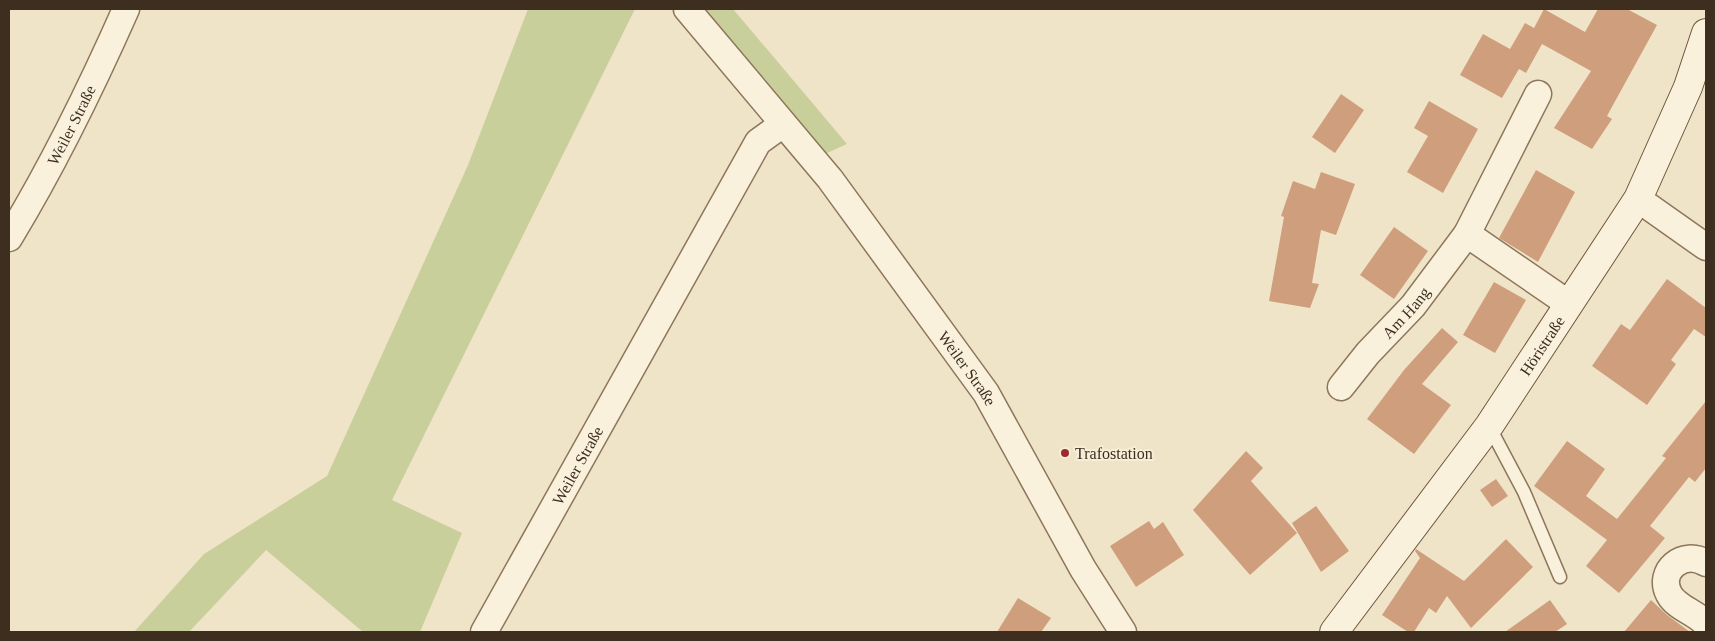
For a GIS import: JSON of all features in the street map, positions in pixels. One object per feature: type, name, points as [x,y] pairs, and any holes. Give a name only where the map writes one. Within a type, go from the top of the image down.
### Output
[{"type":"main road","name":"Höristraße","points":[[1334,632],[1489,426],[1638,200],[1688,87],[1706,34]]},
{"type":"street","name":"Weiler Straße","points":[[9,238],[45,179],[126,9]]},
{"type":"street","name":"Weiler Straße","points":[[687,9],[830,179],[986,393],[1083,569],[1123,632]]},
{"type":"street","name":"Am Hang","points":[[1341,388],[1368,353],[1413,306],[1467,234],[1538,94]]},
{"type":"street","name":"Weiler Straße","points":[[484,632],[758,142],[783,124]]},
{"type":"street","points":[[1638,200],[1706,247]]},
{"type":"street","points":[[1467,234],[1569,304]]},
{"type":"street","points":[[1705,615],[1681,606],[1669,595],[1666,582],[1673,566],[1685,558],[1697,558],[1706,563]]},
{"type":"lane","points":[[1489,426],[1524,492],[1560,577]]},
{"type":"green space","points":[[528,9],[635,9],[392,500],[462,533],[420,632],[363,632],[266,550],[189,632],[134,632],[204,554],[327,476],[468,165]]},
{"type":"green space","points":[[706,9],[733,9],[847,144],[825,154]]},
{"type":"building","points":[[1544,9],[1585,32],[1598,9],[1627,9],[1657,25],[1607,116],[1612,119],[1592,149],[1554,128],[1591,71],[1542,44],[1526,73],[1519,69],[1502,98],[1460,75],[1483,34],[1510,49],[1525,23],[1534,28]]},
{"type":"building","points":[[1341,94],[1364,110],[1335,153],[1312,137]]},
{"type":"building","points":[[1429,101],[1478,129],[1443,193],[1407,172],[1428,136],[1414,128]]},
{"type":"building","points":[[1536,170],[1575,192],[1538,262],[1499,238]]},
{"type":"building","points":[[1321,172],[1355,184],[1336,235],[1321,230],[1312,283],[1319,284],[1310,308],[1269,301],[1284,217],[1281,216],[1293,181],[1315,189]]},
{"type":"building","points":[[1394,227],[1428,251],[1394,299],[1360,275]]},
{"type":"building","points":[[1667,279],[1706,308],[1706,337],[1694,329],[1671,360],[1676,364],[1647,405],[1592,366],[1621,324],[1630,330]]},
{"type":"building","points":[[1494,282],[1526,300],[1495,353],[1463,335]]},
{"type":"building","points":[[1442,328],[1458,342],[1422,384],[1451,405],[1414,454],[1367,419],[1404,370]]},
{"type":"building","points":[[1706,401],[1706,468],[1695,482],[1689,477],[1650,526],[1665,538],[1619,593],[1586,566],[1607,540],[1534,486],[1567,441],[1605,469],[1586,496],[1617,519],[1666,458],[1662,456]]},
{"type":"building","points":[[1246,451],[1263,468],[1251,481],[1297,533],[1250,575],[1193,510]]},
{"type":"building","points":[[1496,479],[1508,496],[1492,507],[1480,490]]},
{"type":"building","points":[[1316,506],[1349,551],[1321,572],[1292,523]]},
{"type":"building","points":[[1149,521],[1154,529],[1163,522],[1184,555],[1136,587],[1110,546]]},
{"type":"building","points":[[1506,539],[1533,567],[1471,628],[1447,596],[1436,613],[1429,608],[1414,632],[1408,632],[1382,615],[1420,558],[1415,551],[1416,549],[1464,581]]},
{"type":"building","points":[[1018,598],[1051,618],[1041,632],[997,632]]},
{"type":"building","points":[[1550,600],[1567,624],[1555,632],[1505,632]]},
{"type":"building","points":[[1651,600],[1667,615],[1690,632],[1624,632]]},
{"type":"place","name":"Trafostation","points":[[1065,453]]}]
